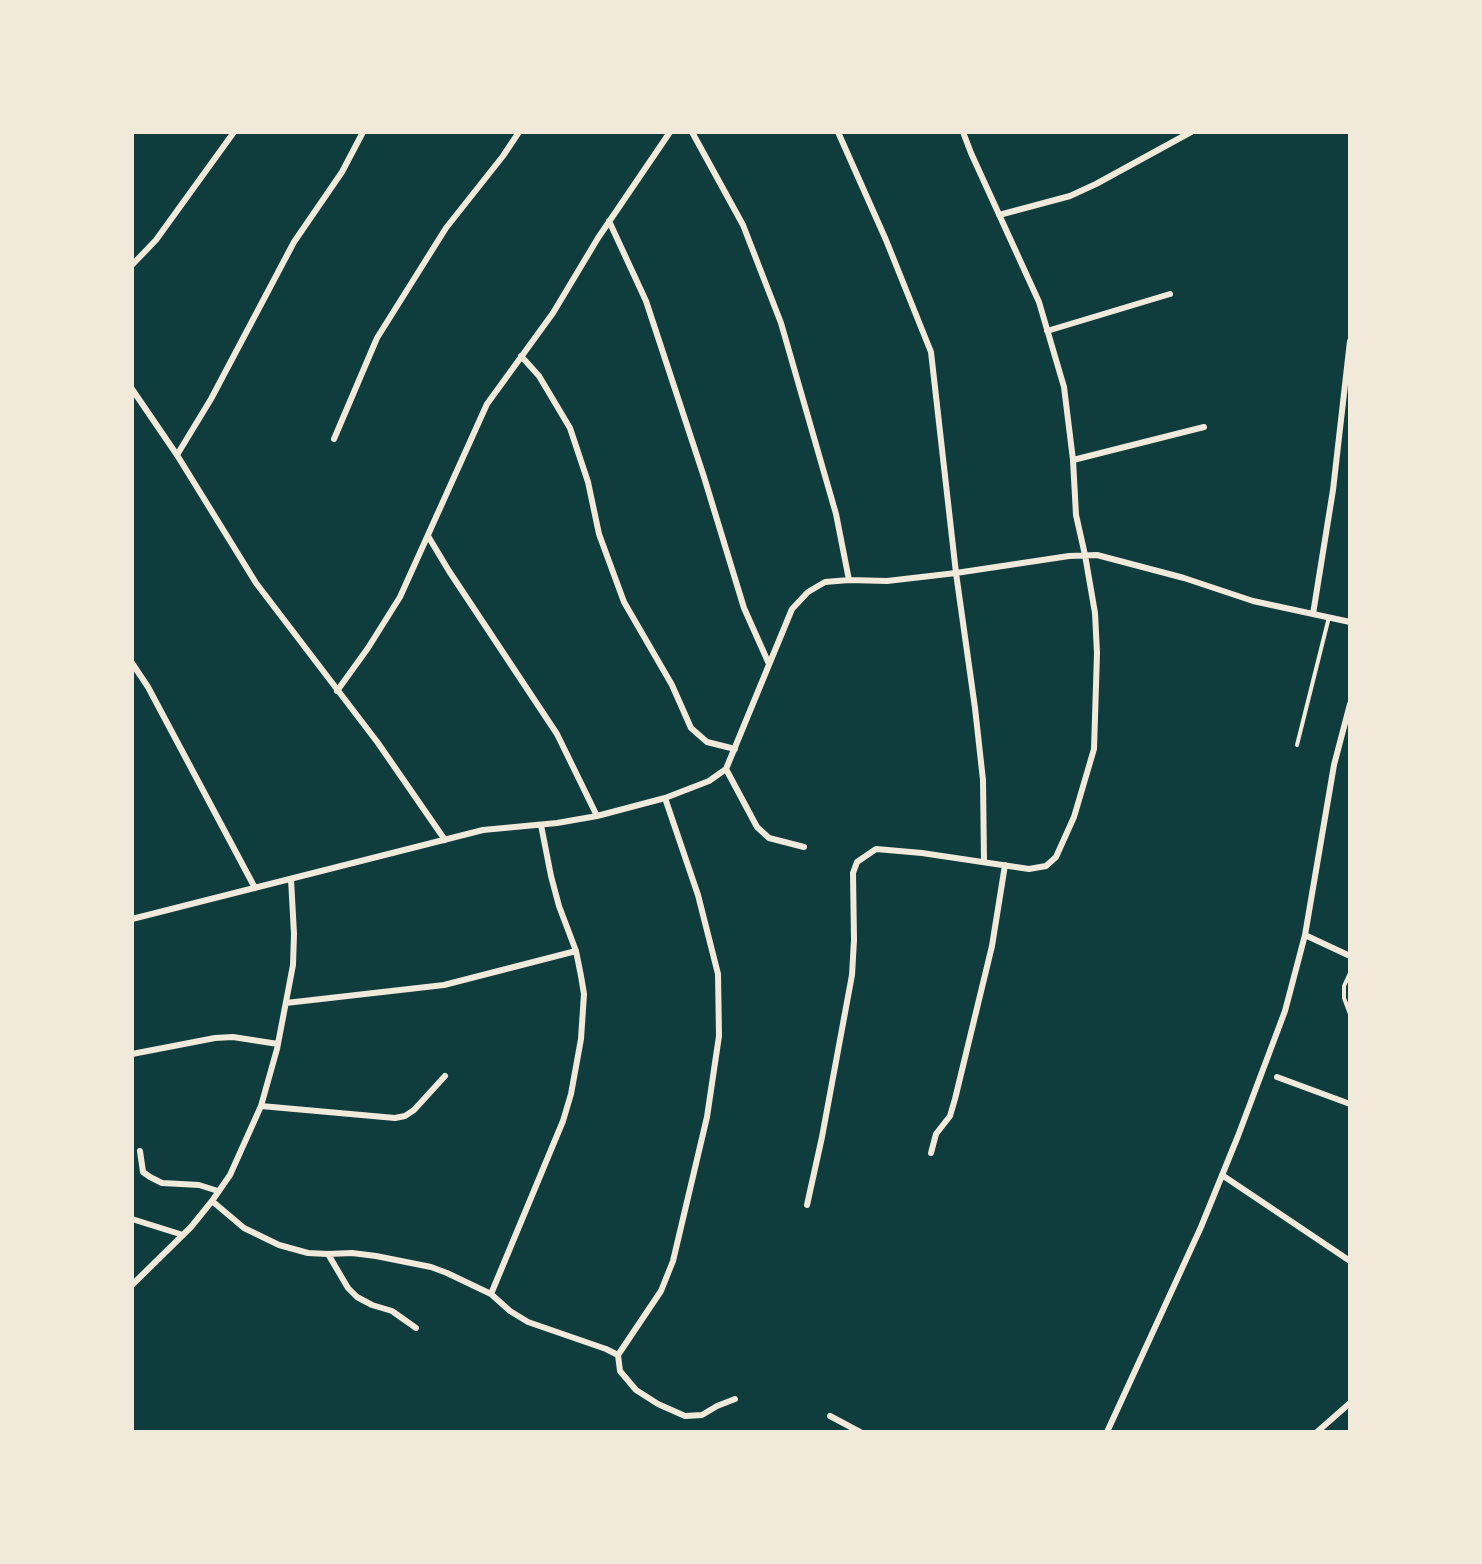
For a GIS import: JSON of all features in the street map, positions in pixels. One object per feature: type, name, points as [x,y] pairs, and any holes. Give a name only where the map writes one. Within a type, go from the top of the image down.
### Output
[{"type":"street","points":[[132,265],[156,240],[234,132]]},
{"type":"street","points":[[177,455],[212,399],[294,242],[342,172],[363,132]]},
{"type":"street","points":[[334,440],[377,338],[447,228],[519,132]]},
{"type":"street","points":[[336,691],[385,623],[400,597],[487,404],[553,313],[609,221],[670,132]]},
{"type":"street","points":[[692,132],[743,225],[781,323],[836,514],[849,580]]},
{"type":"street","points":[[807,1205],[852,975],[853,873],[857,862],[876,849],[984,861],[1005,866],[1038,868],[1046,866],[1056,858],[1074,817],[1094,749],[1097,653],[1095,613],[1076,516],[1073,460],[1064,387],[1039,302],[963,132]]},
{"type":"street","points":[[999,215],[1070,196],[1191,132]]},
{"type":"street","points":[[840,133],[931,352],[956,573],[982,770],[984,861]]},
{"type":"street","points":[[609,221],[646,300],[744,608],[769,664]]},
{"type":"street","points":[[1047,331],[1170,294]]},
{"type":"street","points":[[1313,614],[1333,490],[1350,341]]},
{"type":"street","points":[[521,356],[539,376],[570,428],[588,482],[599,534],[624,602],[672,685],[691,728],[707,742],[735,749]]},
{"type":"street","points":[[132,388],[177,455],[256,583],[336,691],[378,743],[445,840]]},
{"type":"street","points":[[1073,460],[1204,427]]},
{"type":"street","points":[[428,536],[557,734],[597,816]]},
{"type":"street","points":[[132,918],[491,829],[541,825],[597,816],[665,798],[709,781],[726,770],[792,609],[802,596],[825,582],[887,581],[1097,555],[1137,564],[1253,601],[1350,622]]},
{"type":"street","points":[[132,663],[148,687],[255,888]]},
{"type":"street","points":[[1107,1432],[1196,1238],[1285,1011],[1305,935],[1334,765],[1350,704]]},
{"type":"street","points":[[726,770],[757,827],[769,838],[804,847]]},
{"type":"street","points":[[665,798],[698,894],[711,945],[720,989],[719,1036],[707,1117],[673,1261],[661,1291],[618,1355],[620,1371],[636,1390],[658,1404],[685,1416],[702,1416],[717,1406],[735,1399]]},
{"type":"street","points":[[490,1294],[563,1121],[571,1094],[584,1015],[584,994],[576,951],[559,906],[541,825]]},
{"type":"street","points":[[931,1153],[936,1134],[950,1116],[955,1099],[992,946],[1005,866]]},
{"type":"street","points":[[132,1285],[183,1235],[212,1201],[230,1175],[261,1106],[278,1044],[293,965],[291,879]]},
{"type":"street","points":[[1305,935],[1350,956]]},
{"type":"street","points":[[286,1003],[444,985],[576,951]]},
{"type":"street","points":[[132,1054],[214,1038],[233,1037],[278,1044]]},
{"type":"street","points":[[261,1106],[395,1118],[405,1116],[414,1110],[445,1076]]},
{"type":"street","points":[[1277,1077],[1350,1104]]},
{"type":"street","points":[[140,1150],[143,1172],[150,1177],[162,1183],[200,1185],[218,1191]]},
{"type":"street","points":[[1222,1175],[1350,1261]]},
{"type":"street","points":[[212,1201],[244,1228],[279,1245],[309,1253],[352,1253],[431,1267],[490,1294],[510,1311],[528,1322],[606,1348],[618,1355]]},
{"type":"street","points":[[132,1219],[183,1235]]},
{"type":"street","points":[[328,1254],[348,1288],[357,1297],[372,1305],[392,1311],[416,1328]]},
{"type":"street","points":[[1317,1432],[1350,1403]]},
{"type":"street","points":[[830,1416],[860,1432]]},
{"type":"lane","points":[[1297,745],[1329,617]]},
{"type":"lane","points":[[1350,973],[1344,986],[1344,998],[1350,1014]]}]
